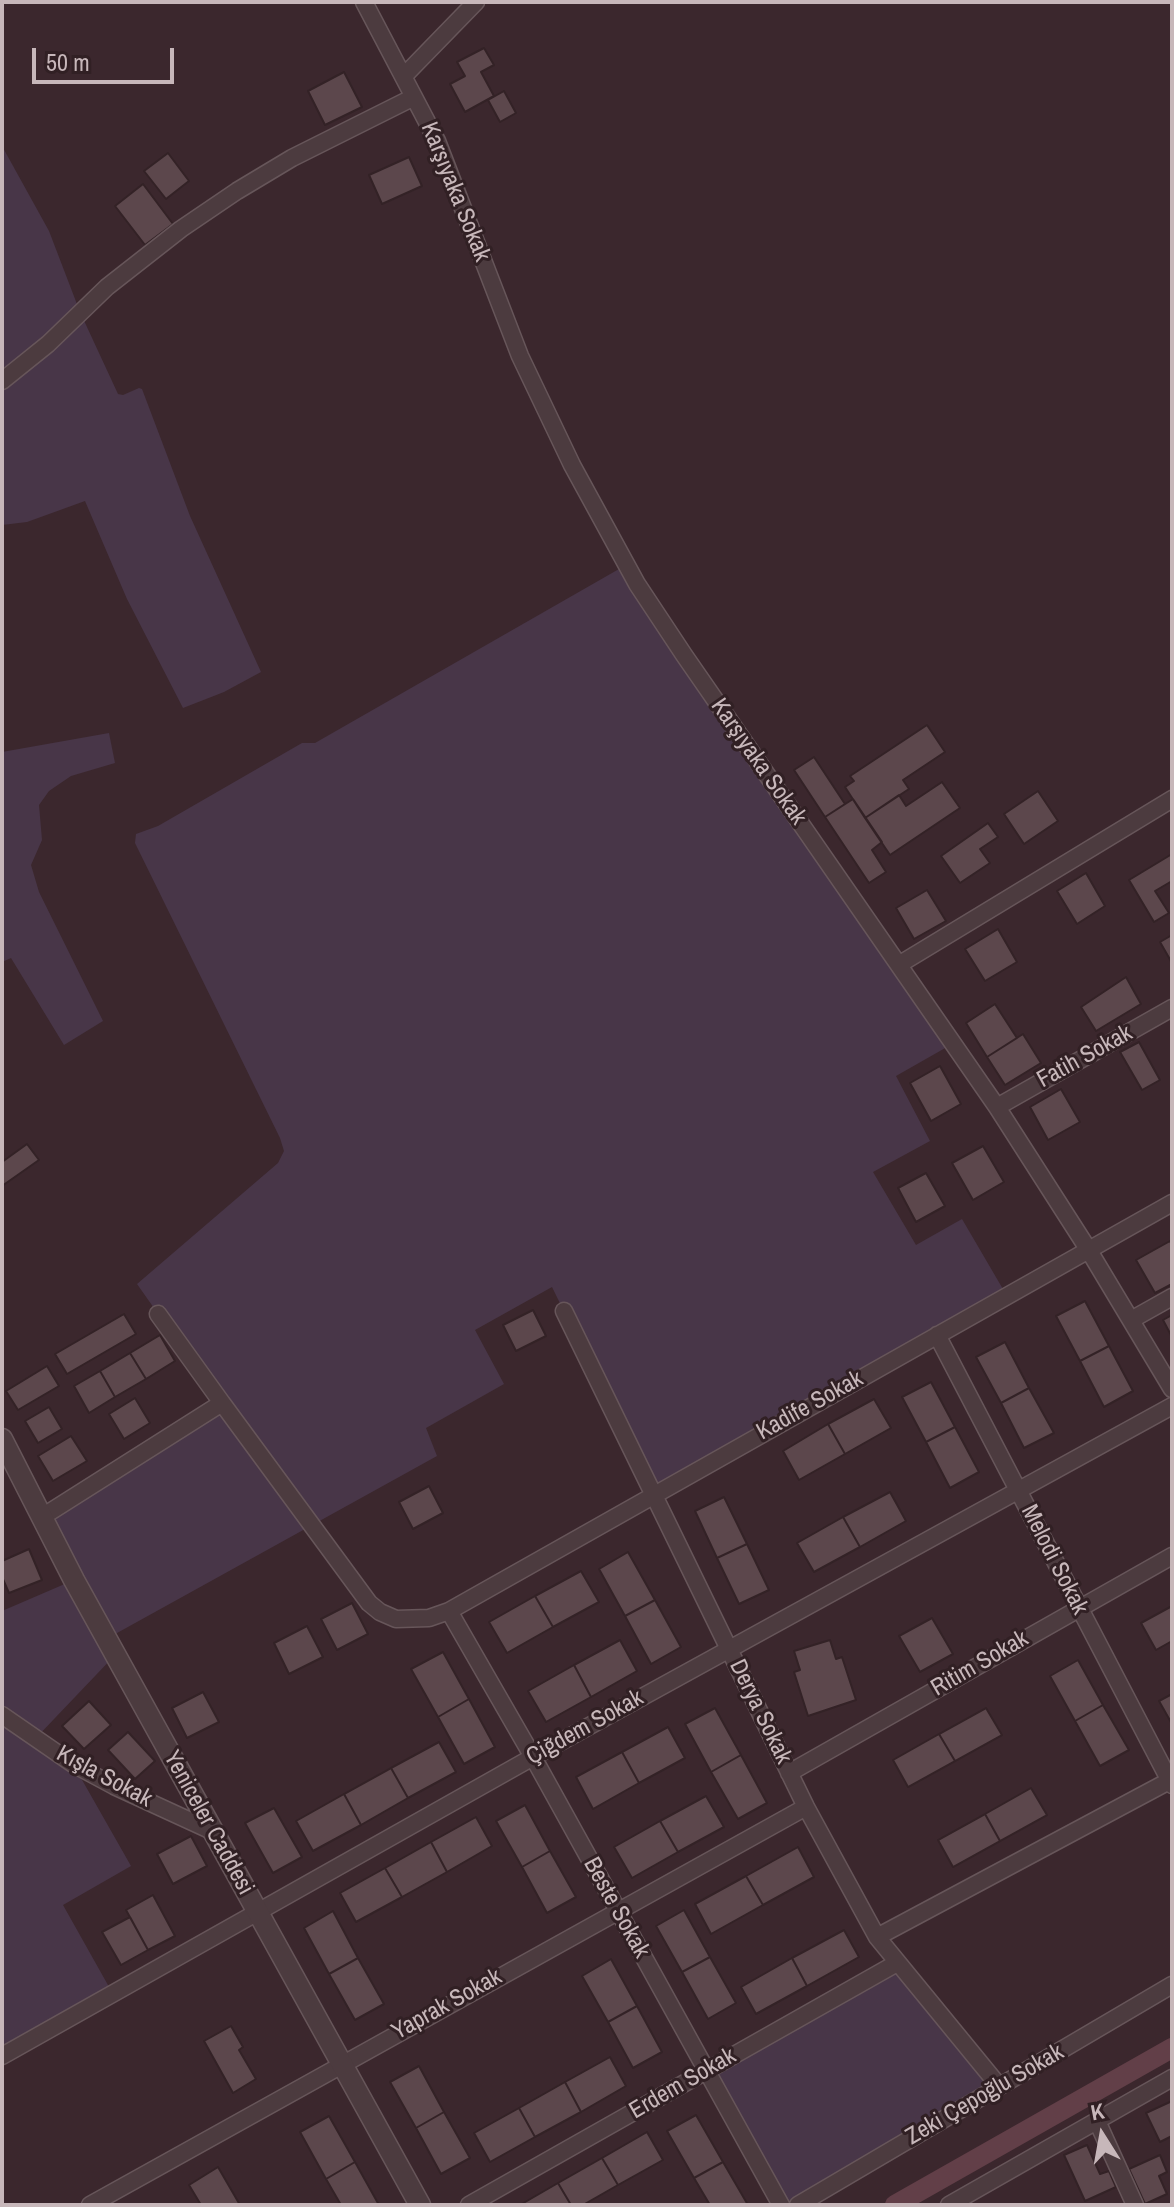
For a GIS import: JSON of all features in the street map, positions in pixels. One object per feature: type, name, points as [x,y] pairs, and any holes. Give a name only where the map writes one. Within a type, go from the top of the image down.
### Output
[{"type":"street","name":"Karşıyaka Sokak","points":[[364,2],[437,141],[520,356],[572,465],[637,584],[997,1107],[1088,1249],[1172,1389]]},
{"type":"street","points":[[404,76],[476,2]]},
{"type":"street","points":[[2,381],[48,344],[107,287],[181,229],[292,158],[414,97]]},
{"type":"street","points":[[900,964],[1172,799]]},
{"type":"street","name":"Fatih Sokak","points":[[997,1107],[1172,1008]]},
{"type":"street","name":"Kadife Sokak","points":[[158,1314],[369,1603],[396,1619],[429,1618],[449,1611],[1172,1203]]},
{"type":"street","points":[[1131,1320],[1172,1297]]},
{"type":"street","name":"Derya Sokak","points":[[564,1311],[789,1773],[877,1937],[999,2086]]},
{"type":"street","name":"Melodi Sokak","points":[[937,1335],[1171,1783]]},
{"type":"street","points":[[42,1517],[222,1403]]},
{"type":"street","name":"Çiğdem Sokak","points":[[2,2056],[533,1757],[1172,1406]]},
{"type":"street","name":"Yeniceler Caddesi","points":[[2,1439],[74,1580],[420,2205]]},
{"type":"street","name":"Ritim Sokak","points":[[789,1773],[1172,1556]]},
{"type":"street","name":"Beste Sokak","points":[[449,1611],[781,2205]]},
{"type":"street","name":"Kışla Sokak","points":[[2,1715],[73,1764],[212,1831]]},
{"type":"street","points":[[877,1937],[1171,1783]]},
{"type":"street","name":"Yaprak Sokak","points":[[90,2205],[806,1807]]},
{"type":"street","name":"Erdem Sokak","points":[[469,2205],[897,1963]]},
{"type":"street","name":"Zeki Çepoğlu Sokak","points":[[798,2205],[1172,1985]]},
{"type":"street","points":[[949,2205],[1172,2078]]},
{"type":"street","points":[[1097,2121],[1135,2205]]},
{"type":"shaded area","points":[[2,146],[49,231],[80,312],[118,394],[142,389],[190,516],[261,672],[224,692],[183,708],[127,599],[85,501],[27,522],[2,525]]},
{"type":"shaded area","points":[[626,565],[954,1043],[896,1076],[930,1141],[873,1172],[916,1245],[962,1219],[1007,1296],[654,1494],[552,1287],[475,1330],[504,1384],[426,1428],[437,1456],[108,1638],[116,1654],[35,1739],[73,1764],[131,1866],[63,1905],[113,1994],[2,2056],[2,1611],[74,1580],[42,1517],[221,1403],[137,1284],[278,1163],[284,1151],[135,843],[136,834],[158,826],[302,743],[315,743]]},
{"type":"shaded area","points":[[109,733],[115,763],[71,776],[49,791],[39,805],[42,840],[31,865],[39,892],[103,1021],[64,1045],[11,958],[2,962],[2,752]]},
{"type":"shaded area","points":[[897,1963],[999,2086],[798,2205],[781,2205],[706,2071]]},
{"type":"building","points":[[484,48],[494,65],[481,72],[494,96],[465,112],[450,84],[465,76],[457,62]]},
{"type":"building","points":[[344,72],[362,107],[325,125],[308,91]]},
{"type":"building","points":[[504,91],[516,113],[500,122],[488,100]]},
{"type":"building","points":[[168,153],[189,181],[166,199],[144,171]]},
{"type":"building","points":[[409,157],[422,186],[382,204],[369,175]]},
{"type":"building","points":[[143,184],[173,224],[145,245],[115,206]]},
{"type":"building","points":[[927,725],[945,752],[903,780],[909,789],[865,818],[845,787],[854,781],[850,776]]},
{"type":"building","points":[[814,757],[845,804],[825,817],[794,770]]},
{"type":"building","points":[[942,782],[960,808],[890,855],[865,818],[899,795],[906,806]]},
{"type":"building","points":[[1038,791],[1058,821],[1024,844],[1004,814]]},
{"type":"building","points":[[853,799],[882,842],[872,850],[886,872],[869,883],[825,817]]},
{"type":"building","points":[[988,823],[998,837],[980,849],[990,863],[960,883],[941,856]]},
{"type":"building","points":[[1172,854],[1172,881],[1155,891],[1169,913],[1154,922],[1129,880]]},
{"type":"building","points":[[1086,873],[1105,906],[1077,924],[1057,891]]},
{"type":"building","points":[[927,890],[946,921],[914,939],[896,908]]},
{"type":"building","points":[[998,929],[1017,962],[985,981],[965,949]]},
{"type":"building","points":[[1172,935],[1172,963],[1160,942]]},
{"type":"building","points":[[1126,977],[1141,1004],[1096,1031],[1081,1007]]},
{"type":"building","points":[[995,1004],[1017,1038],[987,1057],[966,1023]]},
{"type":"building","points":[[1023,1034],[1041,1063],[1005,1085],[987,1057]]},
{"type":"building","points":[[1139,1042],[1160,1080],[1142,1090],[1120,1052]]},
{"type":"building","points":[[940,1066],[961,1104],[931,1121],[910,1083]]},
{"type":"building","points":[[1061,1089],[1080,1122],[1048,1140],[1030,1107]]},
{"type":"building","points":[[27,1144],[39,1160],[2,1186],[2,1162]]},
{"type":"building","points":[[983,1146],[1004,1182],[973,1200],[952,1163]]},
{"type":"building","points":[[926,1173],[945,1206],[916,1222],[898,1188]]},
{"type":"building","points":[[1170,1241],[1172,1284],[1155,1293],[1136,1260]]},
{"type":"building","points":[[1085,1301],[1109,1346],[1080,1361],[1056,1316]]},
{"type":"building","points":[[533,1310],[546,1336],[516,1351],[503,1325]]},
{"type":"building","points":[[124,1314],[136,1334],[67,1374],[55,1354]]},
{"type":"building","points":[[1172,1315],[1172,1337],[1163,1320]]},
{"type":"building","points":[[160,1335],[175,1361],[146,1379],[130,1353]]},
{"type":"building","points":[[1005,1342],[1029,1388],[1001,1403],[976,1357]]},
{"type":"building","points":[[1109,1346],[1133,1391],[1104,1407],[1080,1361]]},
{"type":"building","points":[[130,1353],[146,1379],[115,1397],[100,1371]]},
{"type":"building","points":[[47,1366],[59,1386],[18,1410],[6,1391]]},
{"type":"building","points":[[100,1371],[115,1397],[89,1413],[74,1386]]},
{"type":"building","points":[[931,1382],[955,1427],[926,1442],[902,1397]]},
{"type":"building","points":[[1029,1388],[1054,1433],[1024,1448],[1001,1403]]},
{"type":"building","points":[[135,1398],[150,1423],[124,1439],[109,1414]]},
{"type":"building","points":[[874,1399],[891,1428],[845,1454],[828,1424]]},
{"type":"building","points":[[49,1407],[62,1429],[38,1443],[25,1421]]},
{"type":"building","points":[[828,1424],[845,1454],[799,1480],[783,1451]]},
{"type":"building","points":[[955,1427],[979,1472],[950,1488],[926,1442]]},
{"type":"building","points":[[71,1436],[87,1461],[53,1481],[38,1456]]},
{"type":"building","points":[[429,1486],[443,1513],[413,1529],[399,1502]]},
{"type":"building","points":[[890,1492],[906,1521],[860,1547],[843,1517]]},
{"type":"building","points":[[724,1497],[747,1544],[717,1558],[695,1511]]},
{"type":"building","points":[[843,1517],[860,1547],[814,1572],[797,1543]]},
{"type":"building","points":[[747,1544],[769,1590],[739,1604],[717,1558]]},
{"type":"building","points":[[29,1549],[42,1580],[9,1593],[2,1577],[2,1561]]},
{"type":"building","points":[[628,1552],[655,1600],[625,1616],[599,1569]]},
{"type":"building","points":[[581,1571],[599,1602],[553,1627],[535,1596]]},
{"type":"building","points":[[535,1596],[553,1627],[507,1653],[489,1622]]},
{"type":"building","points":[[655,1600],[681,1647],[651,1664],[625,1616]]},
{"type":"building","points":[[352,1603],[368,1634],[337,1650],[321,1619]]},
{"type":"building","points":[[1172,1606],[1172,1641],[1156,1650],[1141,1623]]},
{"type":"building","points":[[932,1618],[953,1654],[920,1672],[899,1636]]},
{"type":"building","points":[[307,1626],[323,1657],[289,1674],[274,1643]]},
{"type":"building","points":[[620,1640],[637,1671],[591,1697],[574,1665]]},
{"type":"building","points":[[830,1640],[836,1659],[842,1657],[856,1700],[808,1716],[794,1672],[800,1670],[794,1651]]},
{"type":"building","points":[[443,1652],[469,1699],[438,1717],[411,1669]]},
{"type":"building","points":[[1078,1660],[1103,1705],[1075,1721],[1050,1676]]},
{"type":"building","points":[[574,1665],[591,1697],[546,1722],[528,1691]]},
{"type":"building","points":[[203,1692],[219,1722],[187,1738],[172,1708]]},
{"type":"building","points":[[1172,1694],[1172,1724],[1159,1701]]},
{"type":"building","points":[[469,1699],[495,1747],[464,1764],[438,1717]]},
{"type":"building","points":[[89,1701],[111,1725],[84,1749],[62,1726]]},
{"type":"building","points":[[1103,1705],[1129,1750],[1100,1766],[1075,1721]]},
{"type":"building","points":[[715,1708],[741,1755],[711,1772],[685,1724]]},
{"type":"building","points":[[986,1708],[1002,1735],[955,1761],[939,1734]]},
{"type":"building","points":[[668,1727],[685,1758],[639,1783],[622,1752]]},
{"type":"building","points":[[128,1732],[155,1761],[135,1779],[108,1750]]},
{"type":"building","points":[[939,1734],[955,1761],[908,1787],[893,1760]]},
{"type":"building","points":[[439,1742],[456,1772],[408,1798],[391,1768]]},
{"type":"building","points":[[622,1752],[639,1783],[593,1809],[576,1777]]},
{"type":"building","points":[[741,1755],[767,1803],[738,1819],[711,1772]]},
{"type":"building","points":[[391,1768],[408,1798],[361,1825],[344,1794]]},
{"type":"building","points":[[1031,1788],[1047,1815],[1000,1841],[985,1814]]},
{"type":"building","points":[[344,1794],[361,1825],[313,1851],[296,1821]]},
{"type":"building","points":[[706,1796],[724,1827],[678,1852],[660,1821]]},
{"type":"building","points":[[525,1805],[550,1851],[522,1867],[496,1821]]},
{"type":"building","points":[[274,1808],[302,1857],[273,1873],[245,1823]]},
{"type":"building","points":[[985,1814],[1000,1841],[953,1867],[938,1840]]},
{"type":"building","points":[[476,1817],[492,1846],[447,1872],[431,1842]]},
{"type":"building","points":[[660,1821],[678,1852],[632,1878],[614,1847]]},
{"type":"building","points":[[191,1836],[207,1866],[173,1884],[157,1854]]},
{"type":"building","points":[[431,1842],[447,1872],[402,1897],[385,1868]]},
{"type":"building","points":[[798,1847],[814,1877],[763,1905],[746,1876]]},
{"type":"building","points":[[550,1851],[576,1897],[547,1913],[522,1867]]},
{"type":"building","points":[[385,1868],[402,1897],[356,1922],[340,1893]]},
{"type":"building","points":[[746,1876],[763,1905],[711,1934],[695,1904]]},
{"type":"building","points":[[153,1895],[175,1936],[148,1950],[126,1910]]},
{"type":"building","points":[[684,1910],[710,1957],[682,1972],[656,1926]]},
{"type":"building","points":[[333,1911],[358,1958],[329,1974],[304,1928]]},
{"type":"building","points":[[130,1917],[148,1950],[121,1965],[102,1932]]},
{"type":"building","points":[[844,1930],[859,1957],[807,1986],[792,1958]]},
{"type":"building","points":[[710,1957],[736,2003],[708,2019],[682,1972]]},
{"type":"building","points":[[358,1958],[384,2004],[355,2020],[329,1974]]},
{"type":"building","points":[[792,1958],[807,1986],[756,2014],[741,1987]]},
{"type":"building","points":[[611,1959],[637,2006],[608,2022],[582,1976]]},
{"type":"building","points":[[637,2006],[662,2052],[633,2068],[608,2022]]},
{"type":"building","points":[[231,2026],[243,2047],[239,2050],[256,2079],[233,2093],[204,2041]]},
{"type":"building","points":[[610,2057],[626,2086],[581,2112],[565,2082]]},
{"type":"building","points":[[419,2066],[444,2112],[416,2128],[390,2082]]},
{"type":"building","points":[[565,2082],[581,2112],[535,2137],[519,2108]]},
{"type":"building","points":[[1172,2101],[1172,2136],[1160,2142],[1146,2113]]},
{"type":"building","points":[[519,2108],[535,2137],[490,2162],[474,2133]]},
{"type":"building","points":[[444,2112],[470,2158],[441,2174],[416,2128]]},
{"type":"building","points":[[696,2115],[723,2162],[694,2178],[667,2131]]},
{"type":"building","points":[[329,2116],[355,2162],[326,2179],[300,2132]]},
{"type":"building","points":[[647,2132],[663,2160],[618,2185],[602,2158]]},
{"type":"building","points":[[1087,2145],[1100,2174],[1109,2171],[1116,2187],[1085,2201],[1064,2155]]},
{"type":"building","points":[[1160,2155],[1167,2172],[1159,2176],[1167,2194],[1145,2204],[1129,2169]]},
{"type":"building","points":[[602,2158],[618,2185],[583,2205],[571,2205],[558,2183]]},
{"type":"building","points":[[355,2162],[379,2205],[341,2205],[326,2179]]},
{"type":"building","points":[[723,2162],[748,2205],[710,2205],[694,2178]]},
{"type":"building","points":[[218,2167],[240,2205],[201,2205],[189,2185]]},
{"type":"building","points":[[558,2183],[571,2205],[520,2205]]},
{"type":"waterway","points":[[895,2205],[1172,2048]]}]
